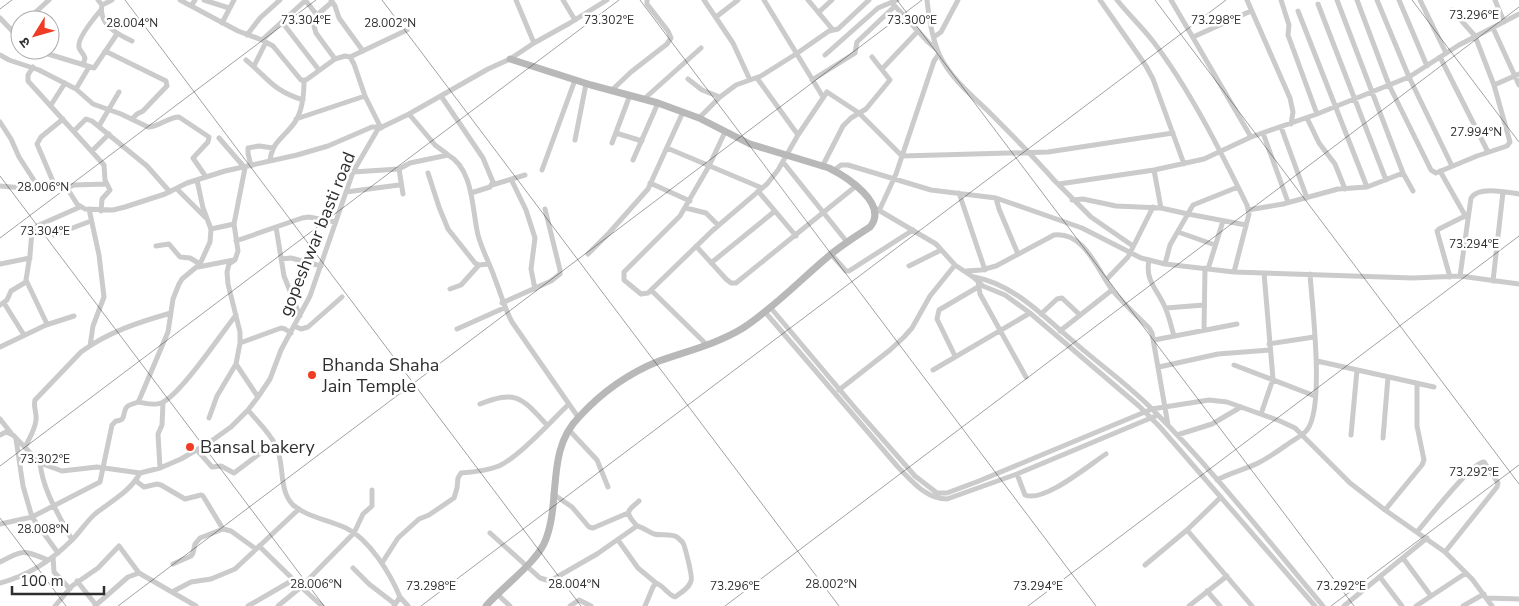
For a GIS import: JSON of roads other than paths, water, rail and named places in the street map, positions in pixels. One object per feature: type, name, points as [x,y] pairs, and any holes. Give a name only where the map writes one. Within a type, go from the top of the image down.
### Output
[{"type":"street","points":[[38,10],[49,0]]},
{"type":"street","points":[[98,0],[107,25],[117,34],[132,41]]},
{"type":"street","points":[[76,89],[86,66],[85,58],[78,44],[101,8],[112,0]]},
{"type":"street","points":[[180,0],[222,23],[264,41],[280,53],[298,77],[304,80]]},
{"type":"street","points":[[191,6],[195,0]]},
{"type":"street","points":[[204,0],[229,8]]},
{"type":"street","points":[[222,23],[234,0]]},
{"type":"street","points":[[247,35],[260,18],[280,0]]},
{"type":"street","points":[[254,66],[264,41],[306,0],[317,15]]},
{"type":"street","points":[[516,0],[534,43]]},
{"type":"street","points":[[563,0],[575,20]]},
{"type":"street","points":[[47,324],[26,282],[31,237],[34,229],[80,207],[101,210],[125,208],[225,171],[270,162],[328,146],[372,127],[380,129],[488,69],[510,59],[607,0]]},
{"type":"street","points":[[612,90],[631,72],[667,44],[671,38],[647,4],[647,0]]},
{"type":"street","points":[[704,0],[736,48],[750,80]]},
{"type":"street","points":[[716,17],[738,0]]},
{"type":"street","points":[[764,0],[823,97]]},
{"type":"street","points":[[819,12],[832,0]]},
{"type":"street","points":[[699,118],[720,97],[736,85],[756,78],[829,31],[840,28],[869,0]]},
{"type":"street","points":[[879,0],[883,5]]},
{"type":"street","points":[[486,606],[541,549],[546,539],[561,447],[578,417],[616,384],[636,371],[707,345],[742,328],[768,310],[831,254],[874,222],[877,210],[894,180],[938,52],[927,0]]},
{"type":"street","points":[[934,37],[941,32],[958,0]]},
{"type":"street","points":[[1100,0],[1154,79],[1184,164]]},
{"type":"street","points":[[1117,0],[1152,40],[1172,68],[1221,152],[1248,210],[1234,272]]},
{"type":"street","points":[[1171,0],[1251,137]]},
{"type":"street","points":[[1247,0],[1290,98],[1293,112],[1291,124]]},
{"type":"street","points":[[1280,0],[1289,25],[1288,35],[1318,114]]},
{"type":"street","points":[[1337,0],[1412,191]]},
{"type":"street","points":[[1357,0],[1389,85],[1432,170],[1436,173],[1507,146],[1510,142],[1494,85],[1476,36],[1452,10]]},
{"type":"street","points":[[1377,0],[1409,76],[1452,166]]},
{"type":"street","points":[[1399,0],[1427,66]]},
{"type":"street","points":[[1420,0],[1446,53]]},
{"type":"street","points":[[1494,0],[1504,22]]},
{"type":"street","points":[[335,59],[314,29],[313,23],[317,15],[331,1],[339,18],[363,51]]},
{"type":"street","points":[[812,1],[834,30]]},
{"type":"street","points":[[812,80],[855,53],[858,42],[895,3]]},
{"type":"street","points":[[825,55],[883,5],[895,3]]},
{"type":"street","points":[[895,3],[938,52],[945,64],[964,87],[1030,153],[1059,184],[1063,191],[1091,217],[1133,246]]},
{"type":"street","points":[[1318,4],[1386,180]]},
{"type":"street","points":[[1193,37],[1251,11]]},
{"type":"street","points":[[1298,11],[1367,187]]},
{"type":"street","points":[[1059,184],[1154,170],[1184,164],[1221,152],[1251,137],[1318,114],[1409,76],[1476,36],[1519,14]]},
{"type":"street","points":[[0,18],[10,29]]},
{"type":"street","points":[[282,22],[319,70]]},
{"type":"street","points":[[1493,28],[1517,75],[1519,85]]},
{"type":"street","points":[[304,80],[335,59],[344,56],[350,57],[407,30]]},
{"type":"street","points":[[882,68],[918,31]]},
{"type":"street","points":[[60,58],[94,68],[117,34]]},
{"type":"street","points":[[644,99],[701,48]]},
{"type":"street","points":[[105,51],[166,81],[167,86],[143,111],[132,119]]},
{"type":"street","points":[[0,55],[9,60],[32,67],[65,83],[76,89],[93,104],[151,128],[174,117],[179,117],[206,135],[210,140],[193,158],[206,178]]},
{"type":"street","points":[[350,57],[380,129]]},
{"type":"street","points":[[822,167],[843,126],[851,118],[866,109],[890,80],[872,57]]},
{"type":"street","points":[[1440,58],[1488,152]]},
{"type":"street","points":[[510,59],[586,84],[658,103],[699,118],[784,159],[833,170],[856,186],[877,210],[936,244],[955,265],[973,277],[978,284],[980,294],[1026,378]]},
{"type":"street","points":[[246,60],[274,87],[290,96],[303,100]]},
{"type":"street","points":[[32,67],[28,75],[28,81],[104,165],[106,184],[110,190],[102,199],[101,210]]},
{"type":"street","points":[[1494,85],[1517,75]]},
{"type":"street","points":[[756,78],[798,135]]},
{"type":"street","points":[[688,79],[702,90],[720,97]]},
{"type":"street","points":[[270,162],[273,148],[296,119],[303,100],[304,80]]},
{"type":"street","points":[[542,170],[574,80]]},
{"type":"street","points":[[51,105],[65,83]]},
{"type":"street","points":[[575,140],[586,84]]},
{"type":"street","points":[[99,126],[119,92]]},
{"type":"street","points":[[725,132],[686,208],[624,272],[624,280],[641,294],[648,293],[718,225],[773,177],[823,97],[829,92],[859,113],[902,156],[1030,153],[1173,133]]},
{"type":"street","points":[[612,143],[630,95]]},
{"type":"street","points":[[296,119],[365,96]]},
{"type":"street","points":[[441,96],[483,158],[493,182],[492,185]]},
{"type":"street","points":[[633,160],[658,103]]},
{"type":"street","points":[[588,254],[639,200],[650,183],[683,112]]},
{"type":"street","points":[[409,114],[435,145],[454,160],[464,174],[471,193],[478,237],[503,306],[512,322],[578,417]]},
{"type":"street","points":[[1307,118],[1319,143],[1335,164],[1346,189]]},
{"type":"street","points":[[55,186],[37,144],[41,137],[63,119]]},
{"type":"street","points":[[74,131],[86,119],[99,126],[147,166],[170,192]]},
{"type":"street","points":[[0,123],[39,188]]},
{"type":"street","points":[[1281,127],[1307,198]]},
{"type":"street","name":"gopeshwar basti road","points":[[0,419],[14,437],[40,463],[62,471],[102,468],[140,473],[160,468],[197,450],[231,427],[248,410],[270,379],[281,350],[310,296],[353,172],[380,129]]},
{"type":"street","points":[[616,133],[642,141]]},
{"type":"street","points":[[1263,133],[1288,202]]},
{"type":"street","points":[[92,151],[109,134]]},
{"type":"street","points":[[219,138],[245,168]]},
{"type":"street","points":[[251,166],[248,148],[259,146],[273,148]]},
{"type":"street","points":[[667,148],[760,190],[796,236]]},
{"type":"street","points":[[353,172],[399,169],[410,163],[448,155]]},
{"type":"street","points":[[784,159],[847,242]]},
{"type":"street","points":[[833,170],[840,165],[848,165],[931,190],[996,198],[1082,228],[1129,253],[1165,264],[1234,272],[1413,278],[1460,276],[1519,284]]},
{"type":"street","points":[[209,418],[216,396],[236,364],[240,343],[240,332],[227,278],[228,267],[238,251],[234,224],[245,168]]},
{"type":"street","points":[[399,169],[403,194]]},
{"type":"street","points":[[1154,170],[1161,208]]},
{"type":"street","points":[[1440,171],[1467,218]]},
{"type":"street","points":[[1248,210],[1346,189],[1367,187],[1403,172]]},
{"type":"street","points":[[428,173],[448,229],[475,263],[479,265],[489,264]]},
{"type":"street","points":[[471,193],[525,175]]},
{"type":"street","points":[[511,179],[526,210],[535,238],[531,269],[535,289]]},
{"type":"street","points":[[198,180],[203,208],[211,229],[210,242],[199,266]]},
{"type":"street","points":[[650,183],[690,201]]},
{"type":"street","points":[[67,188],[74,184],[106,184]]},
{"type":"street","points":[[346,192],[399,185]]},
{"type":"street","points":[[0,186],[39,188],[62,186],[67,188],[80,207]]},
{"type":"street","points":[[696,246],[726,279],[736,284],[856,186]]},
{"type":"street","points":[[1165,264],[1170,245],[1195,203],[1238,187]]},
{"type":"street","points":[[176,189],[208,219]]},
{"type":"street","points":[[1460,276],[1471,198],[1476,192],[1519,194]]},
{"type":"street","points":[[1493,281],[1503,192]]},
{"type":"street","points":[[959,194],[984,270]]},
{"type":"street","points":[[996,198],[999,210],[1018,254]]},
{"type":"street","points":[[1072,200],[1083,199],[1116,206],[1161,208],[1246,225]]},
{"type":"street","points":[[1106,280],[1124,262],[1153,207]]},
{"type":"street","points":[[457,329],[551,281],[560,274],[545,208]]},
{"type":"street","points":[[686,208],[706,212],[718,225]]},
{"type":"street","points":[[89,209],[99,255],[104,297],[93,326],[90,346]]},
{"type":"street","points":[[711,263],[775,211]]},
{"type":"street","points":[[236,241],[309,217],[335,222]]},
{"type":"street","points":[[1450,277],[1437,231],[1438,228],[1467,218]]},
{"type":"street","points":[[54,235],[91,221]]},
{"type":"street","points":[[1204,330],[1206,268],[1223,221]]},
{"type":"street","points":[[211,229],[234,224]]},
{"type":"street","points":[[276,227],[284,276],[300,316]]},
{"type":"street","points":[[831,254],[846,271],[849,271],[913,230]]},
{"type":"street","points":[[1178,232],[1215,245]]},
{"type":"street","points":[[965,271],[984,270],[996,266],[1054,235],[1065,236],[1082,246],[1112,290],[1149,328],[1154,340],[1168,426]]},
{"type":"street","points":[[156,246],[169,244],[180,257],[190,258],[199,266]]},
{"type":"street","points":[[909,266],[942,250]]},
{"type":"street","points":[[0,264],[30,258]]},
{"type":"street","points":[[281,259],[291,258],[321,266]]},
{"type":"street","points":[[138,402],[168,332],[173,299],[182,279],[199,266],[234,260]]},
{"type":"street","points":[[1149,260],[1148,276],[1166,308],[1174,336]]},
{"type":"street","points":[[450,289],[462,285],[479,265]]},
{"type":"street","points":[[839,390],[904,337],[912,328],[930,296],[955,265]]},
{"type":"street","points":[[1261,414],[1273,379],[1264,272]]},
{"type":"street","points":[[1217,480],[1264,460],[1306,431],[1312,420],[1317,361],[1310,274]]},
{"type":"street","points":[[973,277],[984,279],[1008,290],[1041,314],[1152,409],[1217,480],[1323,606]]},
{"type":"street","points":[[24,335],[2,304],[11,291],[26,282]]},
{"type":"street","points":[[978,284],[1010,299],[1030,313],[1152,418],[1314,606]]},
{"type":"street","points":[[954,356],[937,319],[939,310],[978,284]]},
{"type":"street","points":[[651,290],[707,345]]},
{"type":"street","points":[[1060,331],[1112,290]]},
{"type":"street","points":[[294,326],[301,329],[308,327],[342,297]]},
{"type":"street","points":[[1041,314],[1057,299],[1062,298],[1080,315]]},
{"type":"street","points":[[1166,308],[1204,305]]},
{"type":"street","points":[[768,310],[914,476],[937,493],[942,494],[979,481],[1152,409],[1217,400],[1290,425],[1350,483],[1445,552],[1466,573],[1492,606]]},
{"type":"street","points":[[768,310],[865,430],[922,490],[937,499],[947,499],[1017,474],[1158,415]]},
{"type":"street","points":[[25,447],[36,423],[35,400],[81,352],[128,326],[171,313]]},
{"type":"street","points":[[932,370],[1030,313]]},
{"type":"street","points":[[0,524],[32,517],[100,482],[112,425],[124,418],[128,405],[138,402],[155,404],[171,397],[182,386],[236,315]]},
{"type":"street","points":[[0,347],[47,324],[74,316]]},
{"type":"street","points":[[1154,340],[1236,324]]},
{"type":"street","points":[[240,343],[281,328],[291,333]]},
{"type":"street","points":[[1269,344],[1314,337]]},
{"type":"street","points":[[1158,367],[1218,354],[1270,350]]},
{"type":"street","points":[[1317,361],[1434,387]]},
{"type":"street","points":[[236,364],[258,397]]},
{"type":"street","points":[[1234,366],[1315,396]]},
{"type":"street","points":[[1351,435],[1357,370]]},
{"type":"street","points":[[1383,438],[1388,377]]},
{"type":"street","points":[[1385,510],[1424,460],[1417,426],[1417,384]]},
{"type":"street","points":[[480,404],[499,397],[507,396],[518,399],[527,404],[547,425]]},
{"type":"street","points":[[160,468],[158,434],[162,425],[163,402]]},
{"type":"street","points":[[382,563],[398,538],[419,519],[429,515],[454,498],[458,478],[461,474],[480,472],[507,461],[569,404]]},
{"type":"street","points":[[1177,435],[1212,424],[1241,407]]},
{"type":"street","points":[[248,410],[271,437],[277,448],[286,494],[292,504],[347,528],[354,533],[382,563],[400,596],[408,606]]},
{"type":"street","points":[[569,430],[597,460],[608,487]]},
{"type":"street","points":[[0,435],[6,432],[14,437],[23,486],[32,517],[53,557],[54,572],[70,589]]},
{"type":"street","points":[[197,450],[212,467],[221,466],[234,473],[259,454],[277,448]]},
{"type":"street","points":[[1017,474],[1024,495],[1033,497],[1055,488],[1106,454]]},
{"type":"street","points":[[1417,532],[1467,474],[1479,462],[1484,462],[1498,482],[1497,487],[1445,552]]},
{"type":"street","points":[[40,463],[42,479],[72,540]]},
{"type":"street","points":[[0,583],[26,573],[53,557],[72,540],[95,514],[136,481],[140,473]]},
{"type":"street","points":[[136,481],[144,487],[156,484],[161,485],[186,500],[203,496],[223,529]]},
{"type":"street","points":[[278,606],[301,588],[354,533],[363,514],[372,506],[372,490]]},
{"type":"street","points":[[554,494],[572,507],[593,528],[628,513],[628,510],[639,501]]},
{"type":"street","points":[[1145,565],[1187,530],[1221,498]]},
{"type":"street","points":[[172,592],[192,582],[211,579],[236,569],[298,508]]},
{"type":"street","points":[[618,540],[633,562],[671,595],[675,597],[688,587],[692,580],[692,574],[683,543],[674,536],[652,533],[636,526],[628,516],[628,513]]},
{"type":"street","points":[[490,533],[540,578],[550,581],[618,540],[636,526]]},
{"type":"street","points":[[173,564],[191,556],[197,540],[200,538],[223,529],[231,531],[258,547],[318,605]]},
{"type":"street","points":[[1187,530],[1252,606]]},
{"type":"street","points":[[1344,606],[1427,538]]},
{"type":"street","points":[[55,606],[77,582],[98,568],[119,546],[139,574],[196,606]]},
{"type":"street","points":[[0,562],[22,551],[53,557]]},
{"type":"street","points":[[1403,558],[1431,596]]},
{"type":"street","points":[[353,568],[395,605],[400,596]]},
{"type":"street","points":[[1416,606],[1466,573]]},
{"type":"street","points":[[77,582],[96,605],[128,577],[139,574]]},
{"type":"street","points":[[1189,606],[1227,576]]},
{"type":"street","points":[[1380,577],[1402,606]]},
{"type":"street","points":[[248,606],[293,580]]},
{"type":"street","points":[[646,606],[656,583]]},
{"type":"street","points":[[1207,591],[1220,606]]},
{"type":"street","points":[[497,594],[510,606]]},
{"type":"street","points":[[1463,606],[1485,596],[1519,599]]},
{"type":"street","points":[[570,606],[580,600],[591,606]]},
{"type":"place","name":"Bhanda Shaha Jain Temple","points":[[312,375]]},
{"type":"place","name":"Bansal bakery","points":[[190,447]]}]
